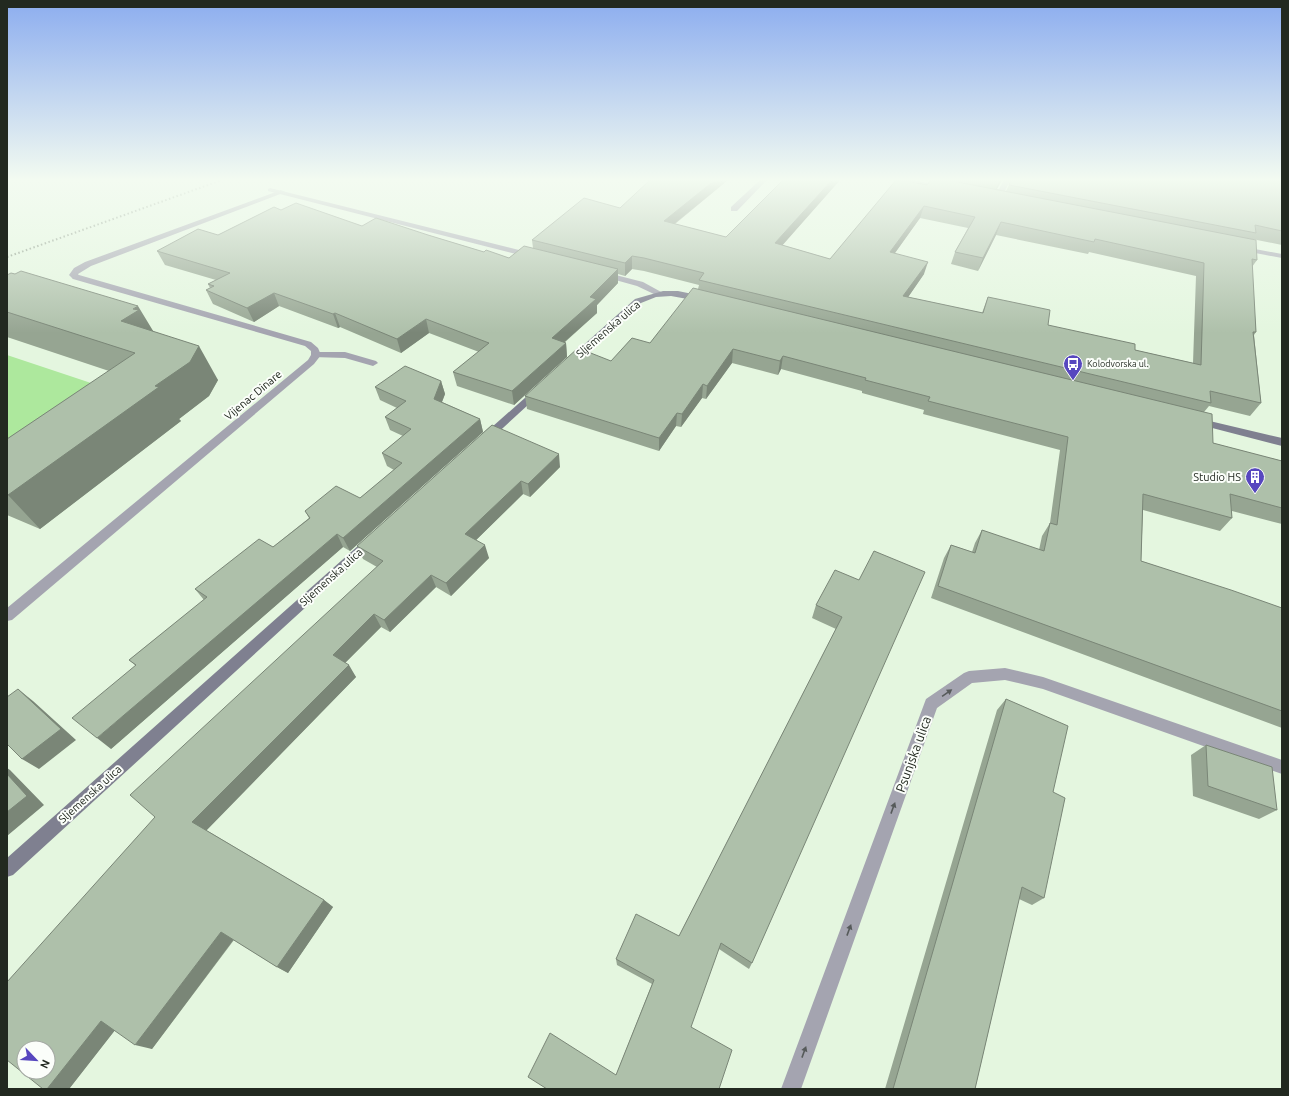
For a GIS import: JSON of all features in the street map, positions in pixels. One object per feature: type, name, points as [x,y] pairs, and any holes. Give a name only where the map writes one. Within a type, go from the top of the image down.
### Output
[{"type":"street","points":[[176,231],[88,264],[77,270],[73,275],[308,344],[315,350],[316,355],[332,353],[343,354],[373,362]]},
{"type":"street","points":[[433,231],[541,259]]},
{"type":"street","points":[[1236,247],[1282,256]]},
{"type":"street","points":[[594,272],[640,284],[659,293],[674,293],[711,301]]},
{"type":"street","name":"Sljemenska ulica","points":[[562,370],[638,301],[649,295],[659,293]]},
{"type":"street","name":"Vijenac Dinare","points":[[7,616],[311,362],[316,355]]},
{"type":"street","points":[[479,444],[550,380]]},
{"type":"street","points":[[1190,420],[1282,442]]},
{"type":"street","name":"Sljemenska ulica","points":[[7,869],[379,534]]},
{"type":"street","name":"Psunjska ulica","points":[[791,1089],[931,704],[969,677],[1005,674],[1043,683],[1282,767]]},
{"type":"green space","points":[[7,355],[112,390],[7,459]]},
{"type":"building","points":[[194,231],[205,231],[218,235],[226,231],[416,231],[484,252],[486,250],[509,258],[524,246],[618,269],[590,297],[596,299],[552,338],[566,343],[512,391],[453,372],[489,343],[426,319],[397,339],[335,313],[333,314],[274,293],[247,308],[206,290],[214,286],[208,284],[230,273],[157,251]]},
{"type":"building","points":[[543,231],[703,231],[726,237],[732,231],[786,231],[775,243],[830,259],[853,231],[905,231],[890,252],[928,262],[903,296],[983,313],[988,297],[1050,310],[1048,325],[1135,344],[1135,350],[1201,365],[1204,263],[1095,239],[1094,242],[1044,231],[1210,231],[1256,240],[1257,260],[1252,259],[1256,332],[1253,332],[1261,403],[1210,391],[1211,403],[699,280],[704,273],[644,258],[632,256],[625,263],[532,240]]},
{"type":"building","points":[[967,231],[996,231],[983,258],[955,252]]},
{"type":"building","points":[[21,271],[138,306],[133,309],[139,310],[121,321],[199,346],[190,362],[155,386],[159,387],[7,495],[7,439],[135,353],[7,312],[7,275],[11,273],[15,274]]},
{"type":"building","points":[[693,288],[1212,414],[1213,443],[1282,461],[1282,508],[1230,494],[1232,518],[1143,494],[1141,561],[1282,608],[1282,711],[938,586],[951,545],[975,553],[982,530],[1044,551],[1050,523],[1057,525],[1068,437],[928,401],[930,397],[783,356],[780,361],[733,349],[707,386],[703,384],[682,414],[677,413],[659,438],[525,396],[578,348],[611,361],[632,338],[650,343]]},
{"type":"building","points":[[405,366],[441,381],[434,399],[480,419],[343,538],[337,534],[97,738],[72,718],[136,665],[129,660],[207,597],[195,589],[259,539],[273,547],[310,518],[305,511],[336,486],[360,498],[402,463],[382,453],[411,429],[385,417],[406,401],[375,387]]},
{"type":"building","points":[[492,425],[559,454],[528,484],[521,481],[465,534],[485,545],[446,583],[431,575],[384,620],[374,614],[333,655],[349,665],[192,822],[324,900],[277,967],[221,932],[135,1045],[101,1021],[56,1078],[56,1040],[16,1040],[16,1067],[7,1060],[7,982],[155,817],[130,795],[383,561],[357,546]]},
{"type":"building","points":[[874,551],[925,572],[752,963],[721,943],[691,1027],[732,1050],[719,1089],[547,1089],[528,1077],[550,1033],[616,1075],[654,980],[616,959],[636,914],[679,936],[842,617],[816,605],[835,570],[859,580]]},
{"type":"building","points":[[18,689],[61,729],[22,759],[7,744],[7,697]]},
{"type":"building","points":[[1006,699],[1068,726],[1053,792],[1065,798],[1044,898],[1022,887],[975,1089],[893,1089]]},
{"type":"building","points":[[1206,745],[1272,767],[1277,810],[1208,786]]},
{"type":"building","points":[[7,774],[27,796],[7,812]]},
{"type":"building","points":[[32,1080],[54,1080],[47,1089],[43,1089]]},
{"type":"railway","points":[[7,257],[79,231]]},
{"type":"place","name":"Kolodvorska ul.","points":[[1073,381]]},
{"type":"place","name":"Studio HS","points":[[1255,494]]}]
